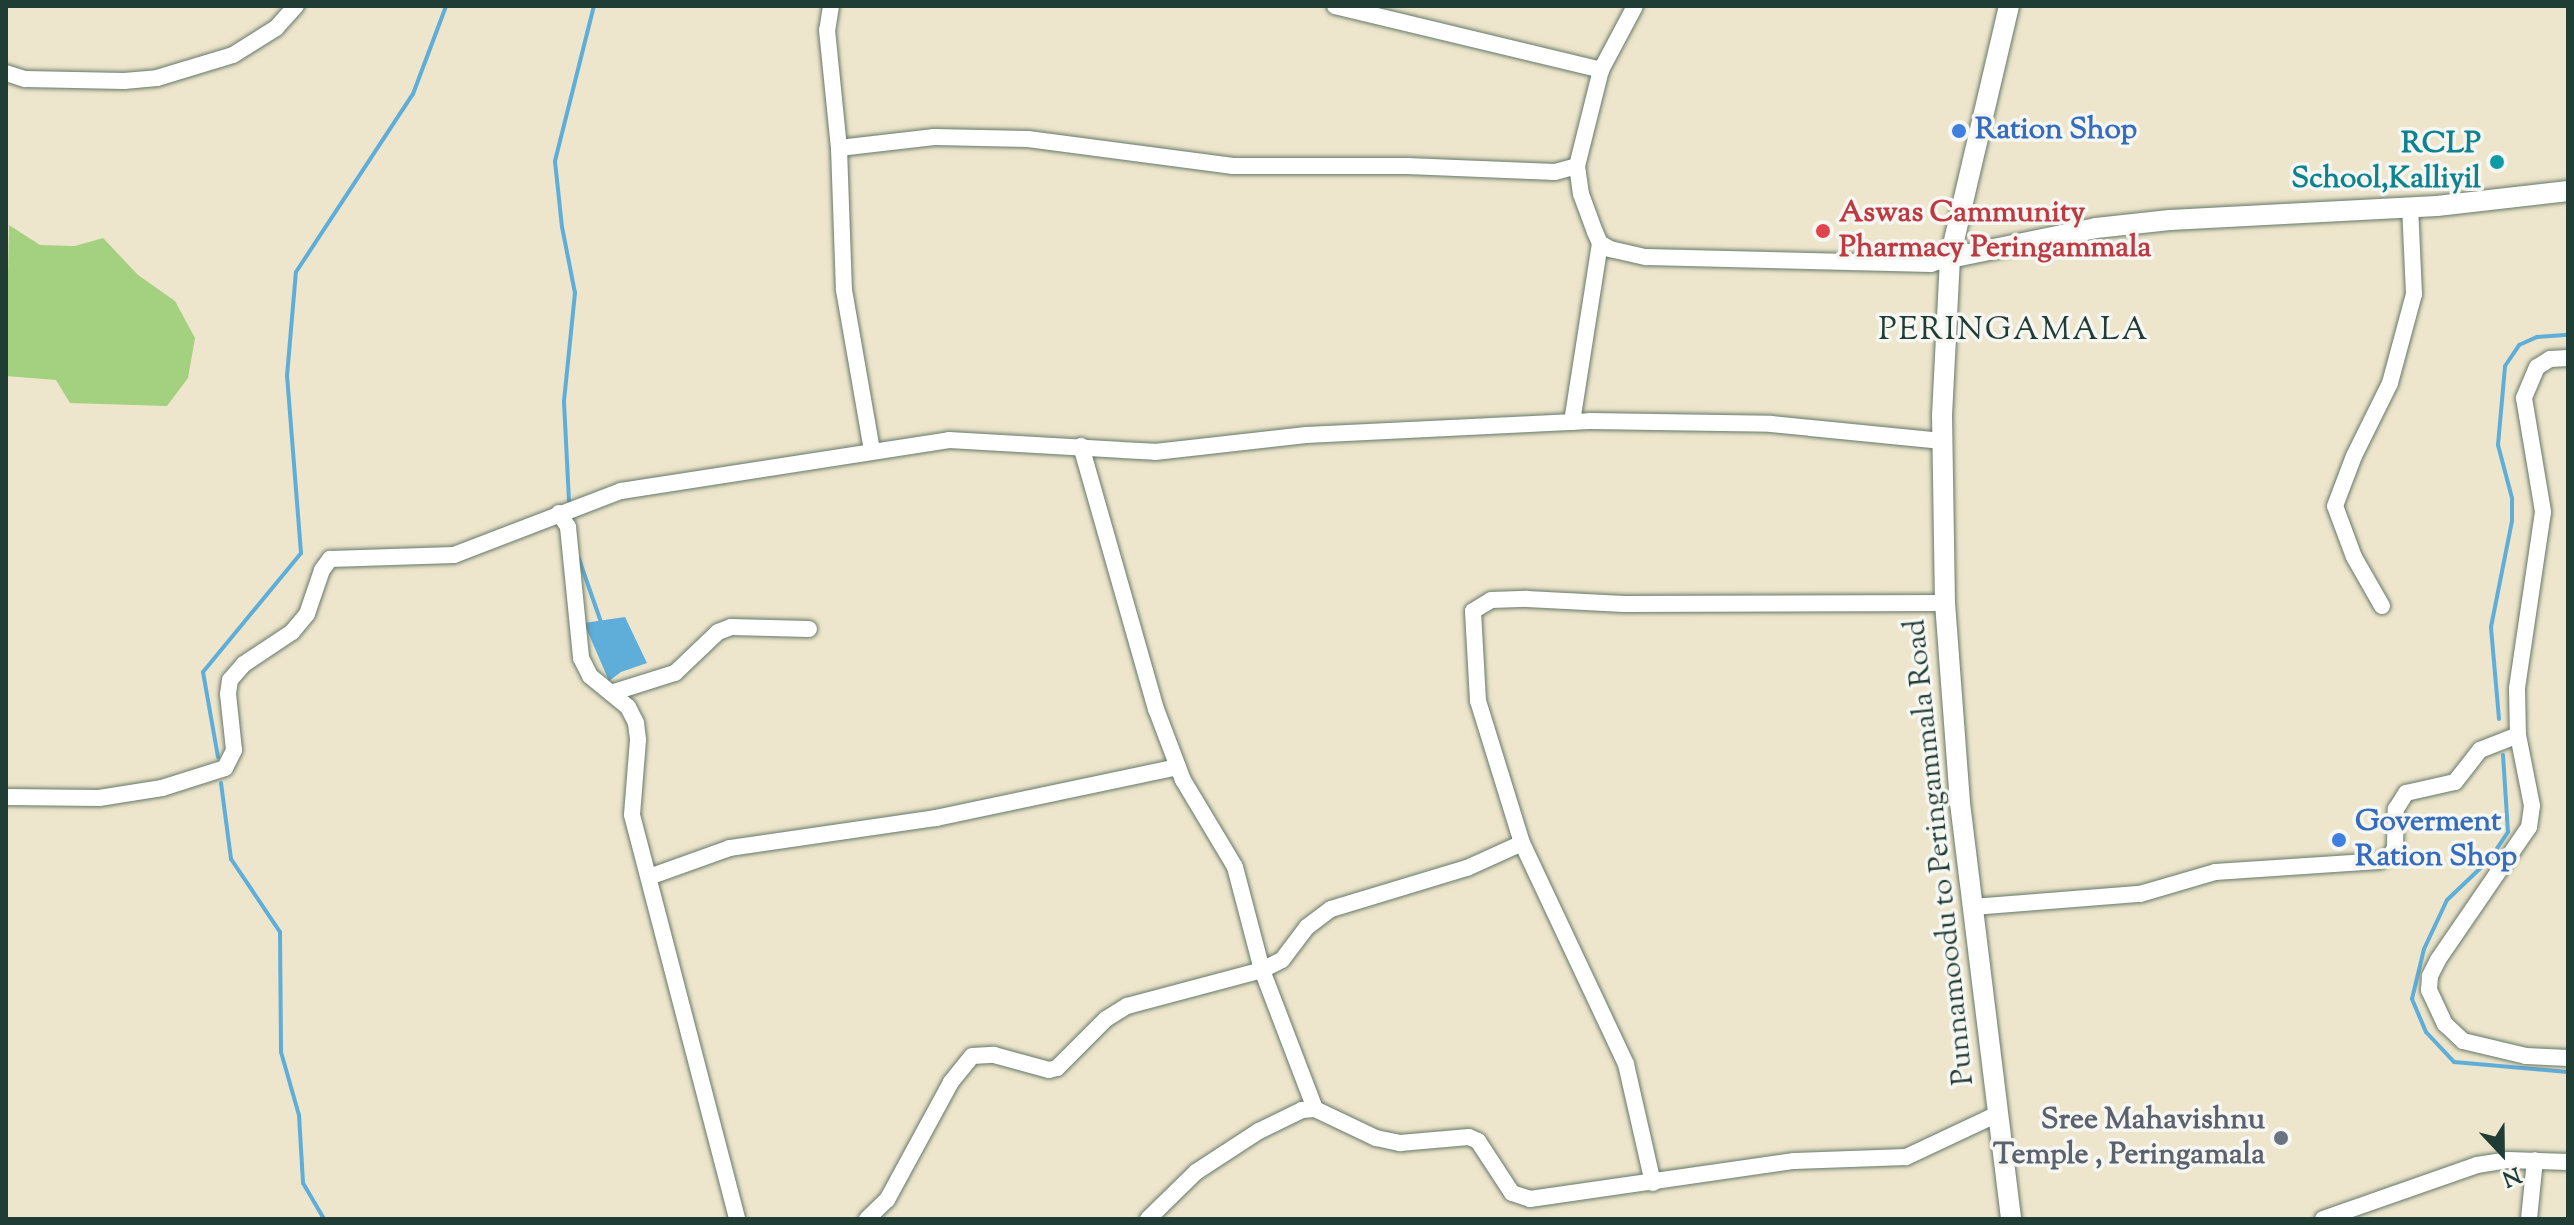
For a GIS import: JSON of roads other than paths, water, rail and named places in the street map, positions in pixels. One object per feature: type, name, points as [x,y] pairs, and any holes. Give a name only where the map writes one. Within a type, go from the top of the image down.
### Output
[{"type":"main road","name":"Punnamoodu to Peringammala Road","points":[[2009,6],[1950,258],[1942,441],[1945,603],[1960,803],[2011,1219]]},
{"type":"main road","points":[[1950,258],[2096,228],[2170,220],[2410,207],[2568,191]]},
{"type":"street","points":[[6,73],[25,79],[124,81],[157,78],[233,55],[276,28],[296,6]]},
{"type":"street","points":[[831,6],[827,30],[839,148],[844,290],[872,450]]},
{"type":"street","points":[[1335,6],[1601,70]]},
{"type":"street","points":[[1572,422],[1600,243],[1581,194],[1577,166],[1601,70],[1635,6]]},
{"type":"street","points":[[839,148],[934,137],[1012,138],[1233,166],[1407,166],[1555,172],[1577,166]]},
{"type":"street","points":[[2382,606],[2354,557],[2335,506],[2354,456],[2390,383],[2414,294],[2410,207]]},
{"type":"street","points":[[1600,243],[1610,249],[1646,257],[1931,264],[1950,258]]},
{"type":"street","points":[[2568,358],[2550,359],[2537,367],[2524,398],[2543,512],[2518,665],[2518,735],[2532,806],[2529,827],[2438,960],[2430,976],[2429,990],[2445,1024],[2463,1041],[2526,1056],[2568,1058]]},
{"type":"street","points":[[7,802],[99,798],[162,788],[225,768],[234,750],[228,694],[230,680],[244,664],[292,632],[307,614],[322,570],[330,559],[454,555],[621,491],[872,450],[983,440],[1155,452],[1306,435],[1572,422],[1771,424],[1942,441]]},
{"type":"street","points":[[1081,446],[1156,709],[1178,767],[1235,867],[1262,970],[1315,1109]]},
{"type":"street","points":[[559,513],[568,527],[581,658],[590,676],[628,707],[636,723],[638,740],[632,815],[737,1219]]},
{"type":"street","points":[[1653,1183],[1626,1064],[1522,843],[1478,701],[1472,618],[1476,606],[1491,600],[1527,599],[1624,604],[1945,603]]},
{"type":"street","points":[[611,693],[675,673],[718,632],[731,627],[809,629]]},
{"type":"street","points":[[1973,907],[2140,894],[2215,872],[2379,861],[2390,856],[2395,848],[2396,809],[2406,793],[2455,782],[2480,750],[2518,735]]},
{"type":"street","points":[[649,877],[720,850],[936,818],[1178,767]]},
{"type":"street","points":[[867,1219],[887,1200],[951,1082],[972,1056],[994,1055],[1049,1070],[1066,1062],[1106,1019],[1127,1006],[1262,970],[1282,960],[1307,927],[1331,909],[1467,868],[1522,843]]},
{"type":"street","points":[[1148,1219],[1196,1172],[1259,1131],[1302,1110],[1315,1109],[1376,1138],[1400,1143],[1469,1137],[1478,1141],[1512,1193],[1522,1199],[1794,1161],[1906,1157],[1998,1114]]},
{"type":"street","points":[[2529,1219],[2535,1160]]},
{"type":"street","points":[[2323,1219],[2477,1165],[2535,1160],[2568,1162]]},
{"type":"water","points":[[625,617],[647,663],[621,672],[609,681],[584,623]]},
{"type":"waterway","points":[[218,757],[203,672],[301,553],[287,376],[296,272],[413,94],[446,6]]},
{"type":"waterway","points":[[569,501],[564,401],[575,293],[562,227],[555,161],[594,6]]},
{"type":"waterway","points":[[2499,719],[2491,627],[2512,521],[2512,498],[2498,445],[2505,366],[2519,345],[2537,337],[2568,335]]},
{"type":"waterway","points":[[579,559],[601,622]]},
{"type":"waterway","points":[[2503,755],[2508,832],[2490,859],[2447,900],[2424,949],[2412,999],[2426,1032],[2454,1062],[2568,1072]]},
{"type":"waterway","points":[[221,783],[231,859],[280,932],[281,1052],[299,1115],[303,1183],[324,1219]]},
{"type":"place","name":"Ration Shop","points":[[1959,131]]},
{"type":"place","name":"RCLP School,Kalliyil","points":[[2497,162]]},
{"type":"place","name":"Aswas Cammunity Pharmacy Peringammala","points":[[1823,231]]},
{"type":"place","name":"Goverment Ration Shop","points":[[2339,840]]},
{"type":"place","name":"Sree Mahavishnu Temple , Peringamala","points":[[2281,1138]]},
{"type":"district","name":"PERINGAMALA","points":[[2014,331]]}]
